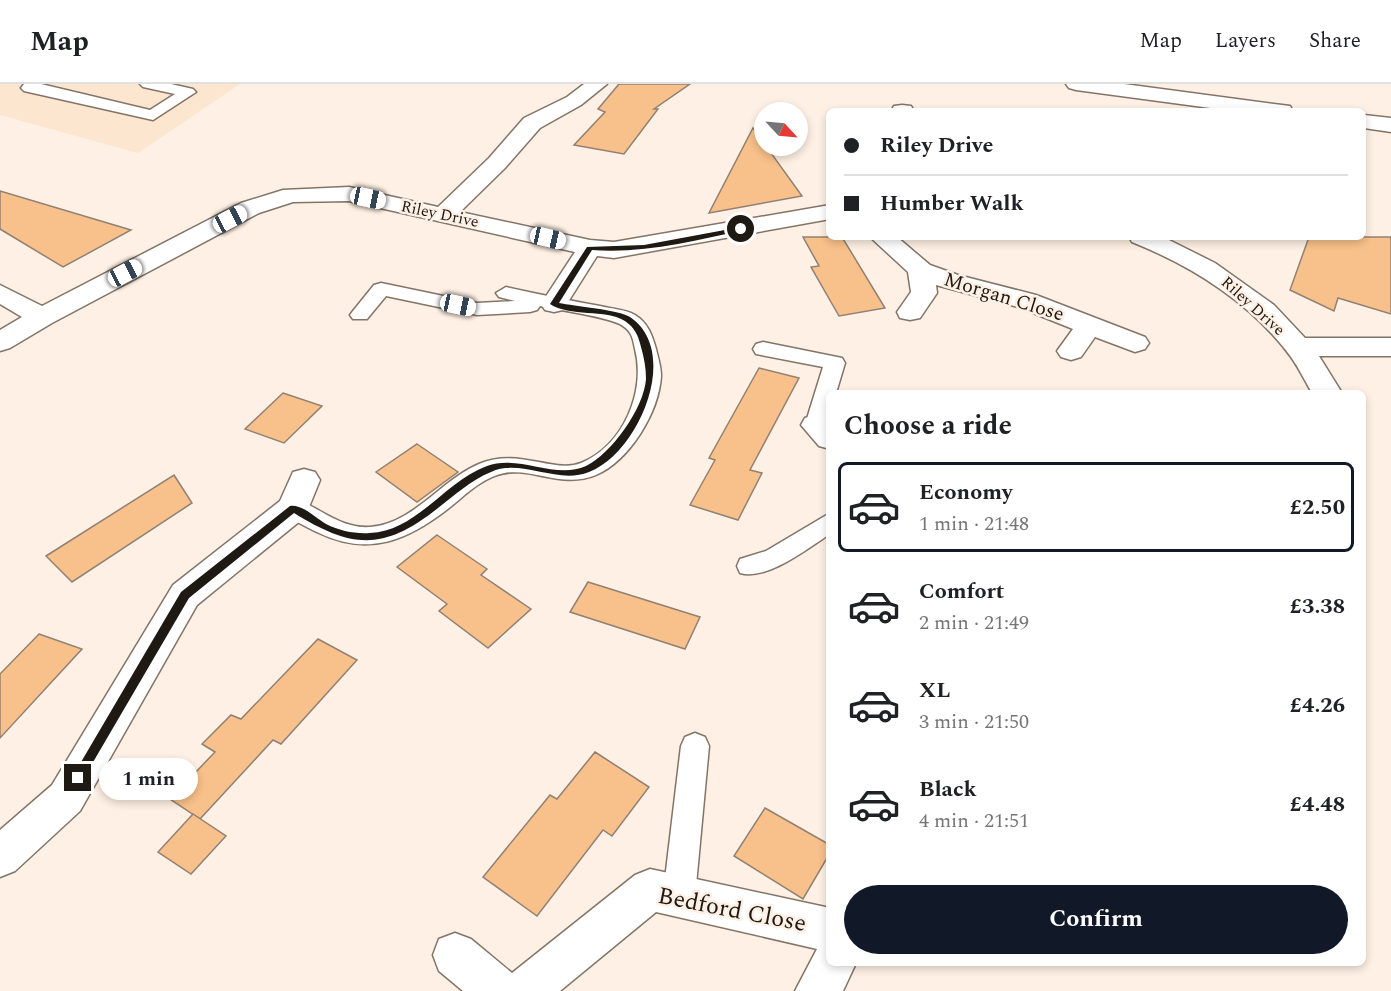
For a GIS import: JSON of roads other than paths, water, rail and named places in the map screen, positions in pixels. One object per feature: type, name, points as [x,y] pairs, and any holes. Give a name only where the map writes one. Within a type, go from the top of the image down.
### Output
[{"type":"street","points":[[444,214],[497,163],[532,123],[583,96],[597,84]]},
{"type":"street","points":[[1076,84],[1259,108]]},
{"type":"street","points":[[1366,122],[1391,125]]},
{"type":"street","name":"Riley Drive","points":[[0,342],[42,317],[250,208],[291,195],[349,194],[590,248],[614,250],[644,247],[826,213]]},
{"type":"street","name":"Morgan Close","points":[[886,240],[921,270],[949,281],[1027,302],[1135,343]]},
{"type":"street","name":"Riley Drive","points":[[1149,240],[1166,246],[1218,274],[1253,302],[1298,347],[1325,390]]},
{"type":"street","points":[[554,304],[590,248]]},
{"type":"street","points":[[910,312],[924,293],[921,270]]},
{"type":"street","points":[[0,292],[42,317]]},
{"type":"street","points":[[1071,351],[1089,325]]},
{"type":"street","points":[[1298,347],[1391,347]]},
{"type":"street","points":[[0,857],[66,798],[185,595],[299,494]]},
{"type":"street","name":"Bedford Close","points":[[525,991],[650,890],[826,929]]},
{"type":"street","points":[[455,955],[498,991]]},
{"type":"street","points":[[818,991],[832,966]]},
{"type":"lane","points":[[33,84],[29,88],[153,115],[188,92],[148,84]]},
{"type":"lane","points":[[360,315],[381,289],[477,309],[554,304]]},
{"type":"lane","points":[[299,494],[324,527],[353,537],[373,537],[391,532],[417,519],[467,480],[488,469],[503,464],[558,472],[575,472],[588,469],[613,453],[638,414],[650,380],[648,357],[641,331],[626,318],[506,293]]},
{"type":"lane","points":[[763,349],[835,363],[830,390]]},
{"type":"lane","points":[[823,431],[826,414]]},
{"type":"lane","points":[[749,566],[774,558],[826,525]]},
{"type":"lane","points":[[679,896],[694,746]]}]
